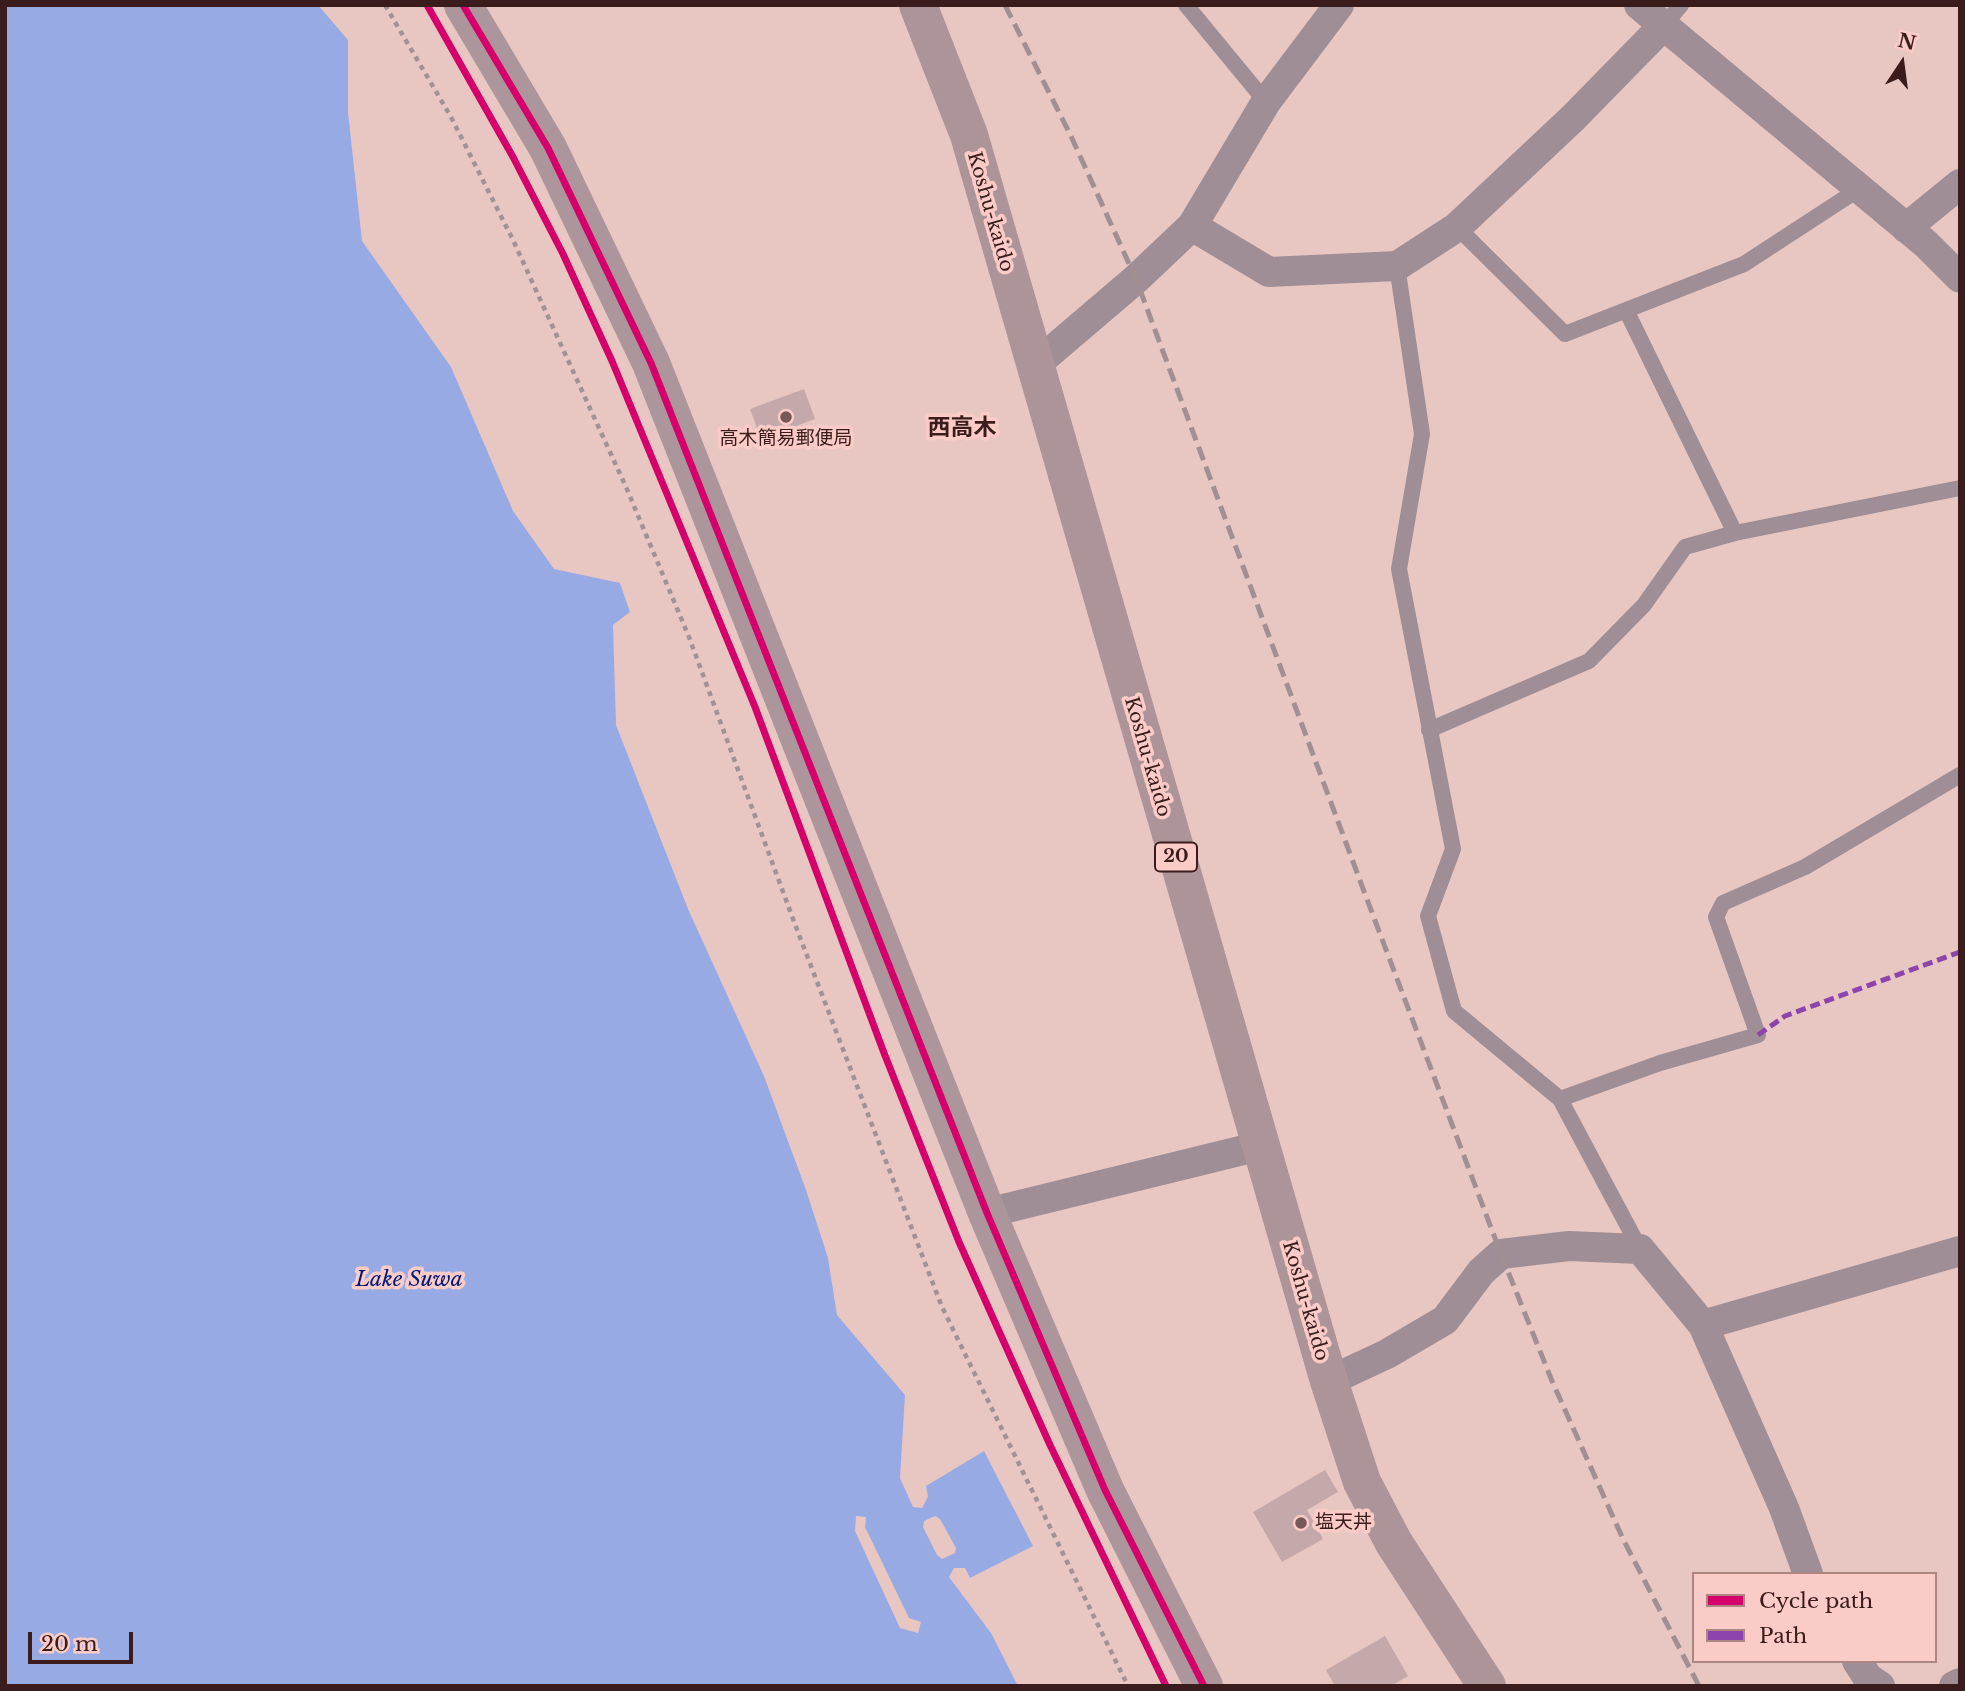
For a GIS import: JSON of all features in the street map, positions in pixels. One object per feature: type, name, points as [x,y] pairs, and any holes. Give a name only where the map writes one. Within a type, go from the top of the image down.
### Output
[{"type":"highway","name":"Koshu-kaido","points":[[918,5],[969,135],[1260,1146],[1329,1381],[1362,1482],[1394,1543],[1487,1686]]},
{"type":"street","points":[[463,5],[548,148],[651,363],[987,1213],[1105,1490],[1204,1686]]},
{"type":"street","points":[[1034,366],[1136,279],[1192,226],[1266,102],[1339,5]]},
{"type":"street","points":[[1639,5],[1673,15],[1859,189],[1926,244],[1960,278]]},
{"type":"street","points":[[1192,226],[1269,272],[1396,266],[1457,227],[1573,118],[1673,15]]},
{"type":"street","points":[[1906,228],[1960,184]]},
{"type":"street","points":[[987,1213],[1260,1146]]},
{"type":"street","points":[[1329,1381],[1387,1354],[1445,1320],[1481,1272],[1502,1254],[1569,1246],[1640,1249],[1703,1325],[1784,1508],[1807,1572]]},
{"type":"street","points":[[1703,1325],[1960,1251]]},
{"type":"street","points":[[1858,1663],[1868,1678],[1880,1686]]},
{"type":"street","points":[[1954,1686],[1960,1683]]},
{"type":"lane","points":[[1186,5],[1266,102]]},
{"type":"lane","points":[[1457,227],[1565,334],[1744,264],[1859,189]]},
{"type":"lane","points":[[1396,266],[1422,434],[1399,569],[1453,849],[1427,916],[1454,1012],[1560,1099],[1640,1249]]},
{"type":"lane","points":[[1627,312],[1735,533]]},
{"type":"lane","points":[[1429,730],[1589,661],[1644,605],[1685,547],[1735,533],[1960,488]]},
{"type":"lane","points":[[1560,1099],[1660,1063],[1758,1035],[1716,917],[1723,903],[1805,867],[1960,775]]},
{"type":"path","points":[[385,5],[451,117],[513,240],[626,487],[689,637],[796,927],[942,1307],[1128,1686]]},
{"type":"water","name":"Lake Suwa","points":[[5,5],[318,5],[348,40],[348,112],[362,241],[451,367],[513,511],[554,569],[620,583],[630,612],[613,625],[616,725],[688,909],[764,1076],[828,1258],[837,1315],[905,1395],[900,1478],[913,1507],[922,1508],[928,1497],[926,1486],[984,1451],[1033,1546],[970,1578],[965,1568],[954,1568],[949,1577],[991,1633],[1018,1686],[5,1686]]},
{"type":"pier","points":[[856,1516],[866,1517],[865,1527],[909,1618],[921,1622],[918,1633],[900,1628],[855,1531]]},
{"type":"pier","points":[[935,1516],[940,1519],[956,1548],[955,1553],[942,1559],[937,1555],[923,1527],[924,1521]]},
{"type":"building","points":[[804,389],[815,419],[761,439],[750,409]]},
{"type":"building","points":[[1325,1470],[1338,1492],[1307,1510],[1323,1539],[1282,1562],[1253,1512]]},
{"type":"building","points":[[1385,1636],[1408,1676],[1391,1686],[1335,1686],[1326,1670]]},
{"type":"railway","points":[[1005,5],[1070,134],[1136,279],[1368,902],[1552,1381],[1623,1539],[1699,1686]]},
{"type":"marked path","points":[[1758,1035],[1785,1016],[1960,952]]},
{"type":"cycle path","points":[[427,5],[513,157],[563,254],[612,361],[755,707],[884,1053],[959,1242],[1050,1445],[1166,1686]]},
{"type":"cycle path","points":[[463,5],[548,148],[651,363],[987,1213],[1105,1490],[1204,1686]]},
{"type":"place","name":"高木簡易郵便局","points":[[786,417]]},
{"type":"place","name":"塩天丼","points":[[1301,1523]]},
{"type":"district","name":"西高木","points":[[962,429]]}]
